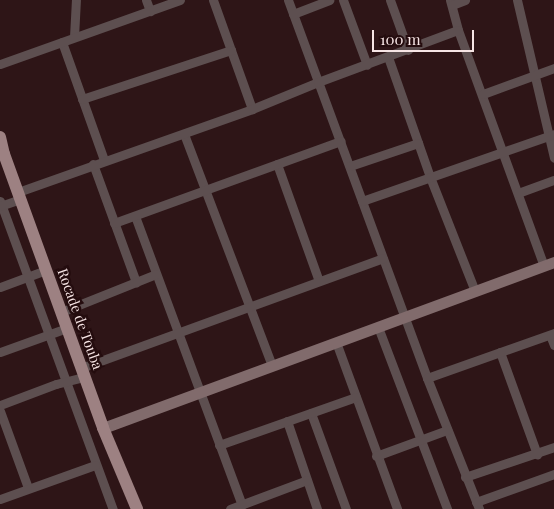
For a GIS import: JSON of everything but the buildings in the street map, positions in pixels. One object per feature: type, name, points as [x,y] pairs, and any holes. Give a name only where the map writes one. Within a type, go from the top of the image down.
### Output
[{"type":"main road","name":"Rocade de Touba","points":[[0,137],[19,196],[103,428],[137,509]]},
{"type":"street","points":[[74,38],[76,0]]},
{"type":"street","points":[[146,0],[150,11]]},
{"type":"street","points":[[0,64],[180,0]]},
{"type":"street","points":[[213,0],[252,109]]},
{"type":"street","points":[[288,0],[404,317],[478,506],[554,474]]},
{"type":"street","points":[[293,14],[329,0]]},
{"type":"street","points":[[343,0],[366,65]]},
{"type":"street","points":[[390,0],[408,50]]},
{"type":"street","points":[[103,428],[549,264],[518,193],[458,30],[451,3],[465,0]]},
{"type":"street","points":[[517,0],[551,134],[554,158]]},
{"type":"street","points":[[113,509],[95,465],[0,204],[93,164],[184,134],[458,30]]},
{"type":"street","points":[[62,42],[104,160]]},
{"type":"street","points":[[82,99],[231,50]]},
{"type":"street","points":[[388,57],[430,177],[475,291]]},
{"type":"street","points":[[483,94],[554,68]]},
{"type":"street","points":[[184,134],[272,366]]},
{"type":"street","points":[[362,201],[551,134]]},
{"type":"street","points":[[114,223],[341,141]]},
{"type":"street","points":[[350,166],[418,143]]},
{"type":"street","points":[[93,164],[136,282]]},
{"type":"street","points":[[277,164],[319,281]]},
{"type":"street","points":[[518,193],[554,180]]},
{"type":"street","points":[[134,216],[242,505]]},
{"type":"street","points":[[0,405],[65,381],[178,333],[383,258]]},
{"type":"street","points":[[0,287],[46,270]]},
{"type":"street","points":[[61,312],[156,274]]},
{"type":"street","points":[[378,327],[447,509]]},
{"type":"street","points":[[0,352],[67,328]]},
{"type":"street","points":[[427,378],[552,334],[554,345]]},
{"type":"street","points":[[336,342],[376,456],[397,509]]},
{"type":"street","points":[[500,352],[537,454]]},
{"type":"street","points":[[220,445],[356,397]]},
{"type":"street","points":[[0,411],[28,488]]},
{"type":"street","points":[[311,413],[346,509]]},
{"type":"street","points":[[287,421],[318,509]]},
{"type":"street","points":[[376,456],[447,430]]},
{"type":"street","points":[[466,478],[554,447]]},
{"type":"street","points":[[0,499],[95,465]]},
{"type":"street","points":[[230,509],[307,480]]}]
